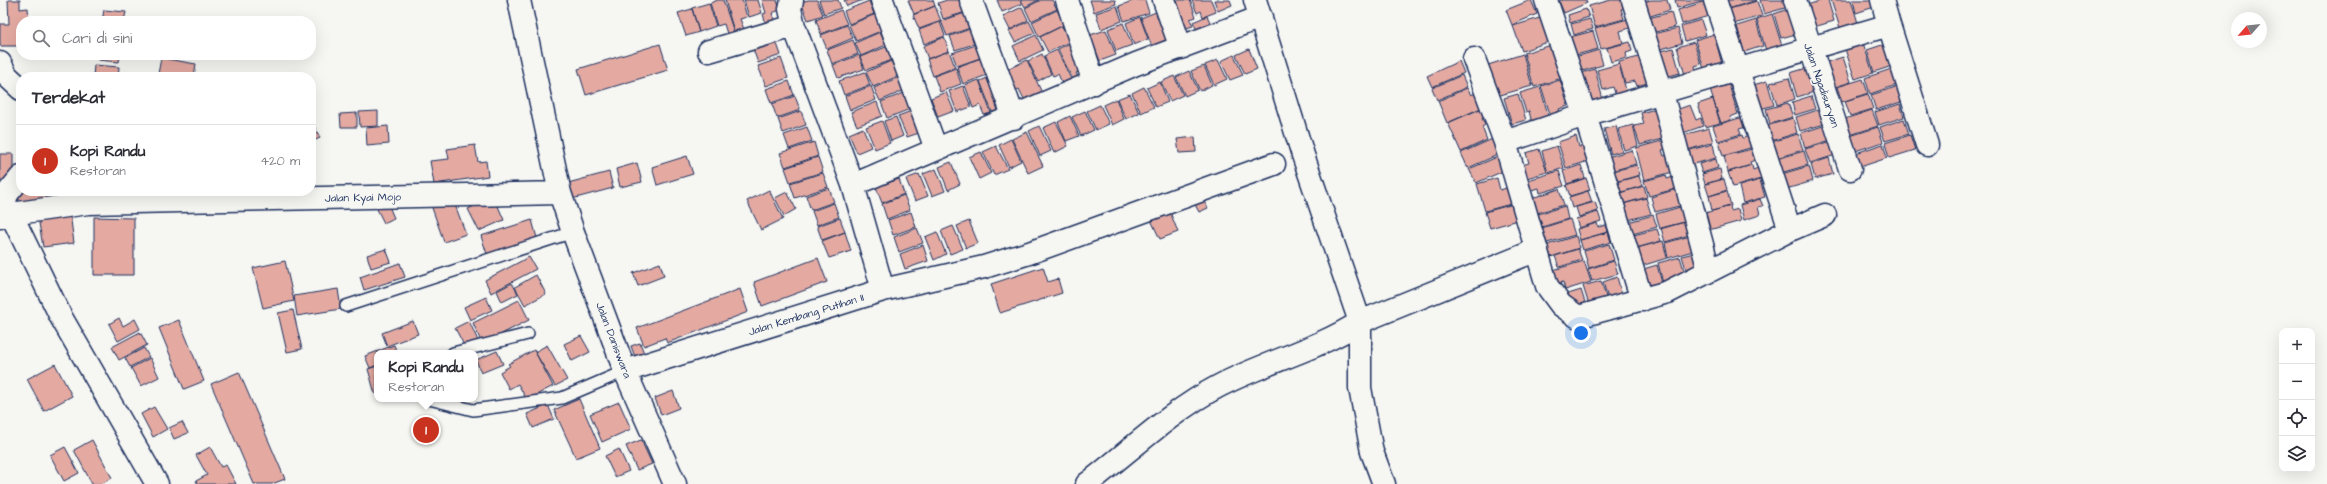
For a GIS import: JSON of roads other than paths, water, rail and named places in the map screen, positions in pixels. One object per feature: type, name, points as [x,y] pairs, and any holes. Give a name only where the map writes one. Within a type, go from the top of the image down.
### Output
[{"type":"street","name":"Jalan Daniswara","points":[[519,0],[560,193],[572,232],[625,371],[675,484]]},
{"type":"street","points":[[792,0],[790,9],[794,26],[853,185],[883,290]]},
{"type":"street","points":[[882,0],[936,149]]},
{"type":"street","points":[[971,0],[1014,118]]},
{"type":"street","points":[[1067,0],[1094,83]]},
{"type":"street","points":[[1164,0],[1181,48]]},
{"type":"street","points":[[1546,0],[1585,115],[1642,300]]},
{"type":"street","points":[[1633,0],[1662,93],[1709,271]]},
{"type":"street","points":[[1715,0],[1790,230]]},
{"type":"street","name":"Jalan Ngadisuryan","points":[[1795,0],[1850,169]]},
{"type":"street","points":[[1882,0],[1927,145]]},
{"type":"street","points":[[853,185],[936,149],[1014,118],[1136,64],[1181,48],[1258,8],[1303,155],[1360,322],[1360,388],[1372,452],[1384,484]]},
{"type":"street","points":[[1505,142],[1585,115],[1889,25]]},
{"type":"street","points":[[709,51],[794,26]]},
{"type":"street","points":[[1474,59],[1505,142],[1547,286],[1561,305],[1578,318],[1668,292],[1790,230],[1825,215]]},
{"type":"street","points":[[0,63],[7,76],[16,85]]},
{"type":"street","name":"Jalan Kembang Putihan II","points":[[625,371],[883,290],[984,267],[1029,253],[1274,164]]},
{"type":"street","points":[[16,183],[7,194],[4,216],[157,484]]},
{"type":"street","name":"Jalan Kyai Mojo","points":[[4,216],[88,203],[560,193]]},
{"type":"street","points":[[1087,484],[1163,424],[1218,387],[1251,370],[1336,337],[1360,322],[1537,250]]},
{"type":"lane","points":[[346,306],[572,232]]},
{"type":"lane","points":[[465,350],[528,334]]},
{"type":"lane","points":[[441,402],[473,410],[562,398],[625,371]]},
{"type":"place","name":"Kopi Randu","points":[[426,430]]}]
